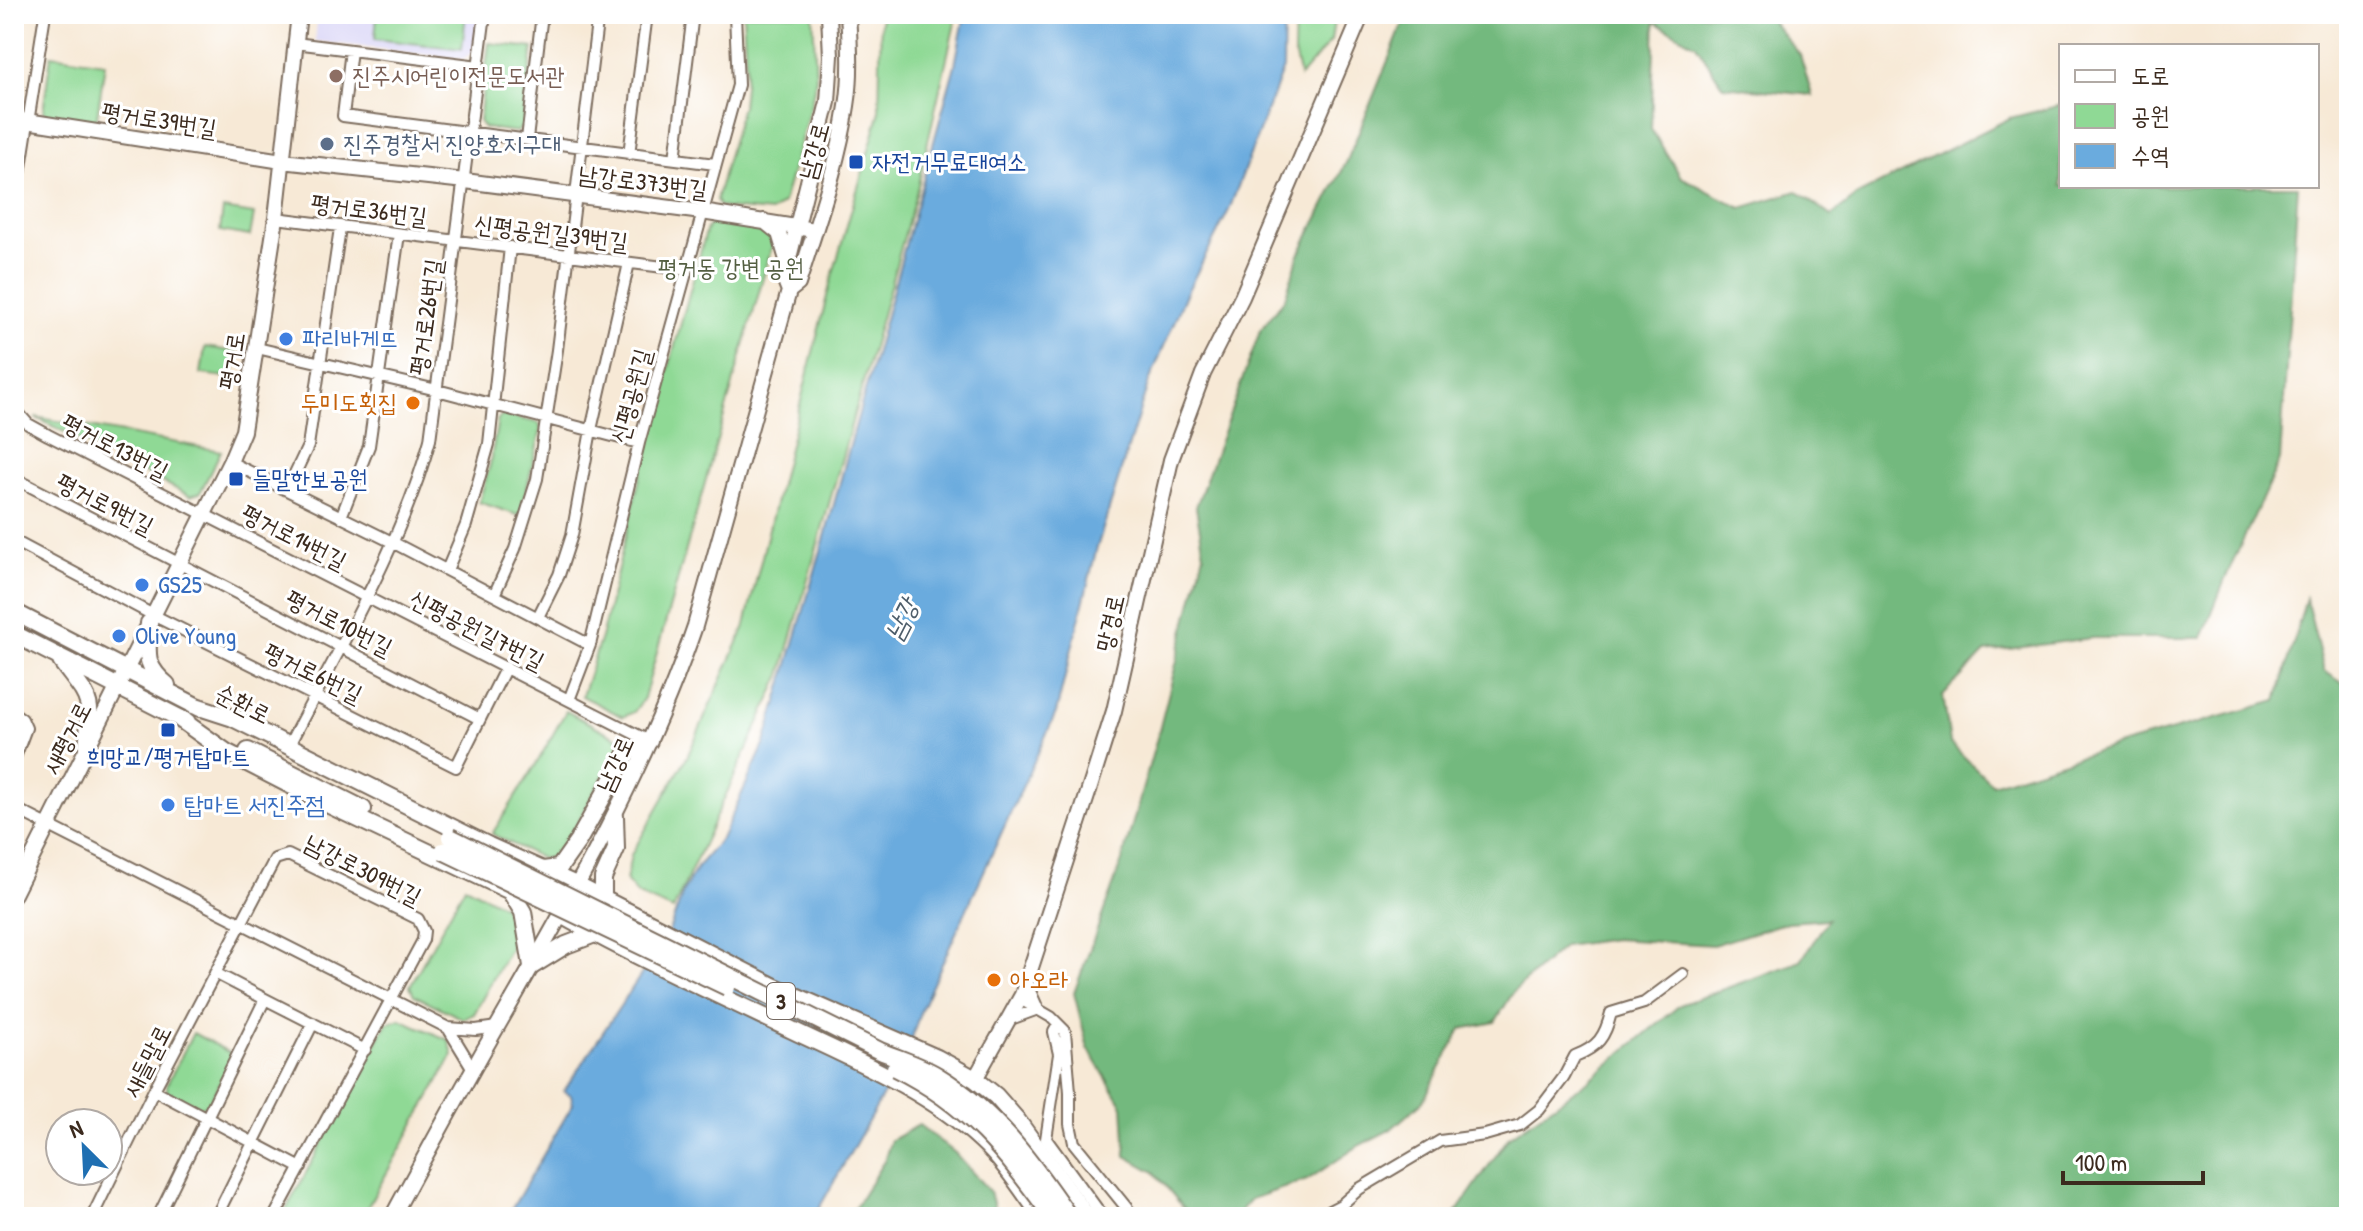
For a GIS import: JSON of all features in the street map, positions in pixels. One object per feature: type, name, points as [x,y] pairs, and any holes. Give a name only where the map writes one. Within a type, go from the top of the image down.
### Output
[{"type":"main road","name":"순환로","points":[[14,612],[188,702],[447,844]]},
{"type":"main road","points":[[151,619],[149,665],[188,702],[233,718],[489,846],[576,885],[773,986],[937,1058],[975,1079],[996,1096],[1017,1120],[1087,1217]]},
{"type":"main road","name":"순환로","points":[[14,634],[180,719],[447,844]]},
{"type":"main road","points":[[57,656],[89,702],[87,748]]},
{"type":"main road","points":[[180,719],[226,752],[325,803],[562,915],[912,1090],[982,1140],[1042,1217]]},
{"type":"main road","points":[[543,870],[559,868],[578,841],[628,752],[649,741]]},
{"type":"main road","points":[[603,900],[603,878],[616,849],[615,816]]},
{"type":"main road","name":"3","points":[[447,844],[915,1078],[964,1111],[1007,1154],[1053,1217]]},
{"type":"main road","name":"3","points":[[447,844],[936,1075],[980,1106],[1015,1141],[1069,1217]]},
{"type":"main road","points":[[510,891],[523,912],[532,966],[566,945],[595,934]]},
{"type":"main road","points":[[945,1111],[975,1079]]},
{"type":"street","points":[[14,212],[21,120],[45,14]]},
{"type":"street","name":"평거로","points":[[117,687],[243,431],[276,218],[299,14]]},
{"type":"street","name":"평거로26번길","points":[[257,348],[437,390],[485,14]]},
{"type":"street","points":[[527,139],[542,14]]},
{"type":"street","points":[[494,595],[515,549],[537,479],[598,14]]},
{"type":"street","points":[[629,154],[647,14]]},
{"type":"street","points":[[675,159],[693,14]]},
{"type":"street","name":"신평공원길","points":[[569,700],[590,645],[639,443],[738,85],[735,14]]},
{"type":"street","name":"남강로","points":[[789,291],[785,281],[788,262],[828,102],[829,14]]},
{"type":"street","name":"남강로","points":[[392,1217],[615,816],[678,676],[695,626],[789,291],[798,284],[841,139],[848,103],[848,14]]},
{"type":"street","name":"망경로","points":[[975,1079],[1020,999],[1114,711],[1171,460],[1203,374],[1242,297],[1362,14]]},
{"type":"street","points":[[295,43],[479,66]]},
{"type":"street","points":[[351,50],[343,116],[715,164]]},
{"type":"street","name":"평거로39번길","points":[[21,120],[282,161],[465,181]]},
{"type":"street","name":"남강로373번길","points":[[465,181],[814,230]]},
{"type":"street","points":[[763,221],[782,215],[805,192]]},
{"type":"street","name":"평거로36번길","points":[[276,218],[457,241]]},
{"type":"street","points":[[763,221],[779,233],[788,262]]},
{"type":"street","points":[[287,490],[308,446],[340,228]]},
{"type":"street","name":"평거로26번길","points":[[378,376],[399,234]]},
{"type":"street","name":"신평공원길39번길","points":[[457,241],[687,270]]},
{"type":"street","points":[[447,570],[480,485],[494,406],[510,247]]},
{"type":"street","points":[[538,617],[559,575],[572,535],[591,430],[629,263]]},
{"type":"street","points":[[341,517],[369,446],[378,376]]},
{"type":"street","points":[[289,745],[394,543],[416,490],[430,440],[437,390],[639,443]]},
{"type":"street","name":"평거로13번길","points":[[14,408],[28,424],[204,514]]},
{"type":"street","points":[[230,462],[590,645]]},
{"type":"street","name":"평거로9번길","points":[[14,478],[178,564]]},
{"type":"street","name":"평거로14번길","points":[[204,514],[366,596]]},
{"type":"street","name":"평거로6번길","points":[[14,541],[151,619],[314,695],[456,767],[480,719]]},
{"type":"street","name":"평거로10번길","points":[[178,564],[480,719]]},
{"type":"street","name":"신평공원길7번길","points":[[366,596],[569,700]]},
{"type":"street","points":[[480,719],[506,667]]},
{"type":"street","name":"새평거로","points":[[14,894],[117,687]]},
{"type":"street","points":[[569,700],[649,741]]},
{"type":"street","points":[[14,713],[22,719],[26,728],[14,760]]},
{"type":"street","points":[[14,808],[448,1028],[476,1030],[497,1027]]},
{"type":"street","name":"남강로309번길","points":[[240,924],[275,859],[288,855],[307,862],[408,913],[422,924],[423,940],[392,999]]},
{"type":"street","name":"새들말로","points":[[92,1217],[240,924]]},
{"type":"street","points":[[215,973],[365,1050]]},
{"type":"street","points":[[1318,1217],[1440,1141],[1485,1135],[1520,1125],[1539,1110],[1564,1077],[1575,1056],[1592,1049],[1607,1030],[1611,1013],[1644,1003],[1683,974]]},
{"type":"street","points":[[1026,982],[1038,1009]]},
{"type":"street","points":[[158,1217],[265,999]]},
{"type":"street","points":[[274,1217],[392,999]]},
{"type":"street","points":[[1020,999],[1051,1017],[1065,1031],[1070,1124],[1074,1143],[1134,1217]]},
{"type":"street","points":[[1008,1020],[1038,1009]]},
{"type":"street","points":[[216,1217],[313,1023]]},
{"type":"street","points":[[1058,1025],[1054,1032],[1059,1054],[1046,1139],[1103,1217]]},
{"type":"street","points":[[448,1028],[473,1069]]},
{"type":"street","points":[[154,1090],[301,1168]]},
{"type":"shaded area","points":[[318,14],[480,14],[475,50],[463,59],[315,41]]},
{"type":"green space","points":[[377,14],[466,14],[462,49],[375,39]]},
{"type":"green space","name":"평거동 강변 공원","points":[[743,14],[813,14],[816,78],[811,104],[783,203],[771,212],[726,208],[719,206],[716,200],[742,106],[746,66]]},
{"type":"green space","points":[[881,14],[957,14],[916,194],[781,675],[673,910],[638,895],[626,881],[631,855],[688,755],[744,629],[830,284],[879,115]]},
{"type":"green space","points":[[1295,14],[1335,14],[1331,41],[1300,77],[1294,53]]},
{"type":"green space","points":[[1407,14],[1766,14],[1800,55],[1812,95],[1723,86],[1696,45],[1655,22],[1651,129],[1681,177],[1741,208],[1797,191],[1831,216],[1861,193],[2010,118],[2059,106],[2059,188],[2298,188],[2280,460],[2226,577],[2202,638],[2092,638],[1985,652],[1943,695],[1950,743],[1992,784],[2277,701],[2306,598],[2324,671],[2349,687],[2349,1217],[1453,1217],[1509,1137],[1587,1082],[1680,1005],[1801,961],[1828,919],[1788,922],[1713,945],[1614,939],[1564,946],[1514,991],[1495,1022],[1461,1029],[1423,1101],[1390,1130],[1360,1145],[1307,1180],[1251,1199],[1235,1217],[1204,1217],[1188,1213],[1154,1172],[1126,1156],[1123,1106],[1088,1048],[1074,993],[1122,861],[1204,554],[1196,507],[1260,331],[1285,298],[1299,255],[1347,161]]},
{"type":"green space","points":[[489,43],[533,48],[523,126],[517,132],[484,128],[479,121]]},
{"type":"green space","points":[[51,55],[105,63],[96,124],[47,116],[43,111]]},
{"type":"green space","points":[[223,209],[254,214],[250,236],[220,231]]},
{"type":"green space","name":"평거동 강변 공원","points":[[715,220],[764,229],[773,243],[644,698],[634,712],[623,717],[582,696],[602,634],[648,444],[707,228]]},
{"type":"green space","points":[[205,347],[237,352],[233,378],[201,374]]},
{"type":"green space","points":[[503,415],[539,423],[541,430],[520,516],[479,502],[490,465],[498,419]]},
{"type":"green space","points":[[35,417],[221,451],[200,493],[190,496]]},
{"type":"green space","points":[[566,711],[618,738],[619,747],[566,844],[556,856],[543,859],[492,834]]},
{"type":"green space","points":[[465,886],[504,906],[515,939],[474,1014],[463,1019],[414,995],[410,986]]},
{"type":"green space","points":[[400,1019],[449,1040],[453,1055],[362,1217],[282,1217],[387,1023]]},
{"type":"green space","points":[[193,1033],[234,1055],[208,1105],[198,1108],[167,1094],[167,1084]]},
{"type":"green space","points":[[919,1125],[955,1153],[990,1192],[997,1217],[849,1217],[884,1161],[891,1140]]},
{"type":"water","name":"남강","points":[[965,14],[1284,14],[1283,68],[1229,210],[1186,294],[1148,384],[1096,551],[1056,713],[920,1012],[908,1051],[814,1217],[507,1217],[573,1104],[571,1095],[564,1091],[668,934],[684,890],[698,866],[721,839],[765,743],[955,65]]},
{"type":"place","name":"진주시어린이전문도서관","points":[[336,76]]},
{"type":"place","name":"진주경찰서 진양호지구대","points":[[327,144]]},
{"type":"place","name":"자전거무료대여소","points":[[856,162]]},
{"type":"place","name":"파리바게뜨","points":[[286,339]]},
{"type":"place","name":"두미도횟집","points":[[413,403]]},
{"type":"place","name":"들말한보공원","points":[[236,479]]},
{"type":"place","name":"GS25","points":[[142,585]]},
{"type":"place","name":"Olive Young","points":[[119,636]]},
{"type":"place","name":"희망교/평거탑마트","points":[[168,730]]},
{"type":"place","name":"탑마트 서진주점","points":[[168,805]]},
{"type":"place","name":"아오라","points":[[994,980]]}]
